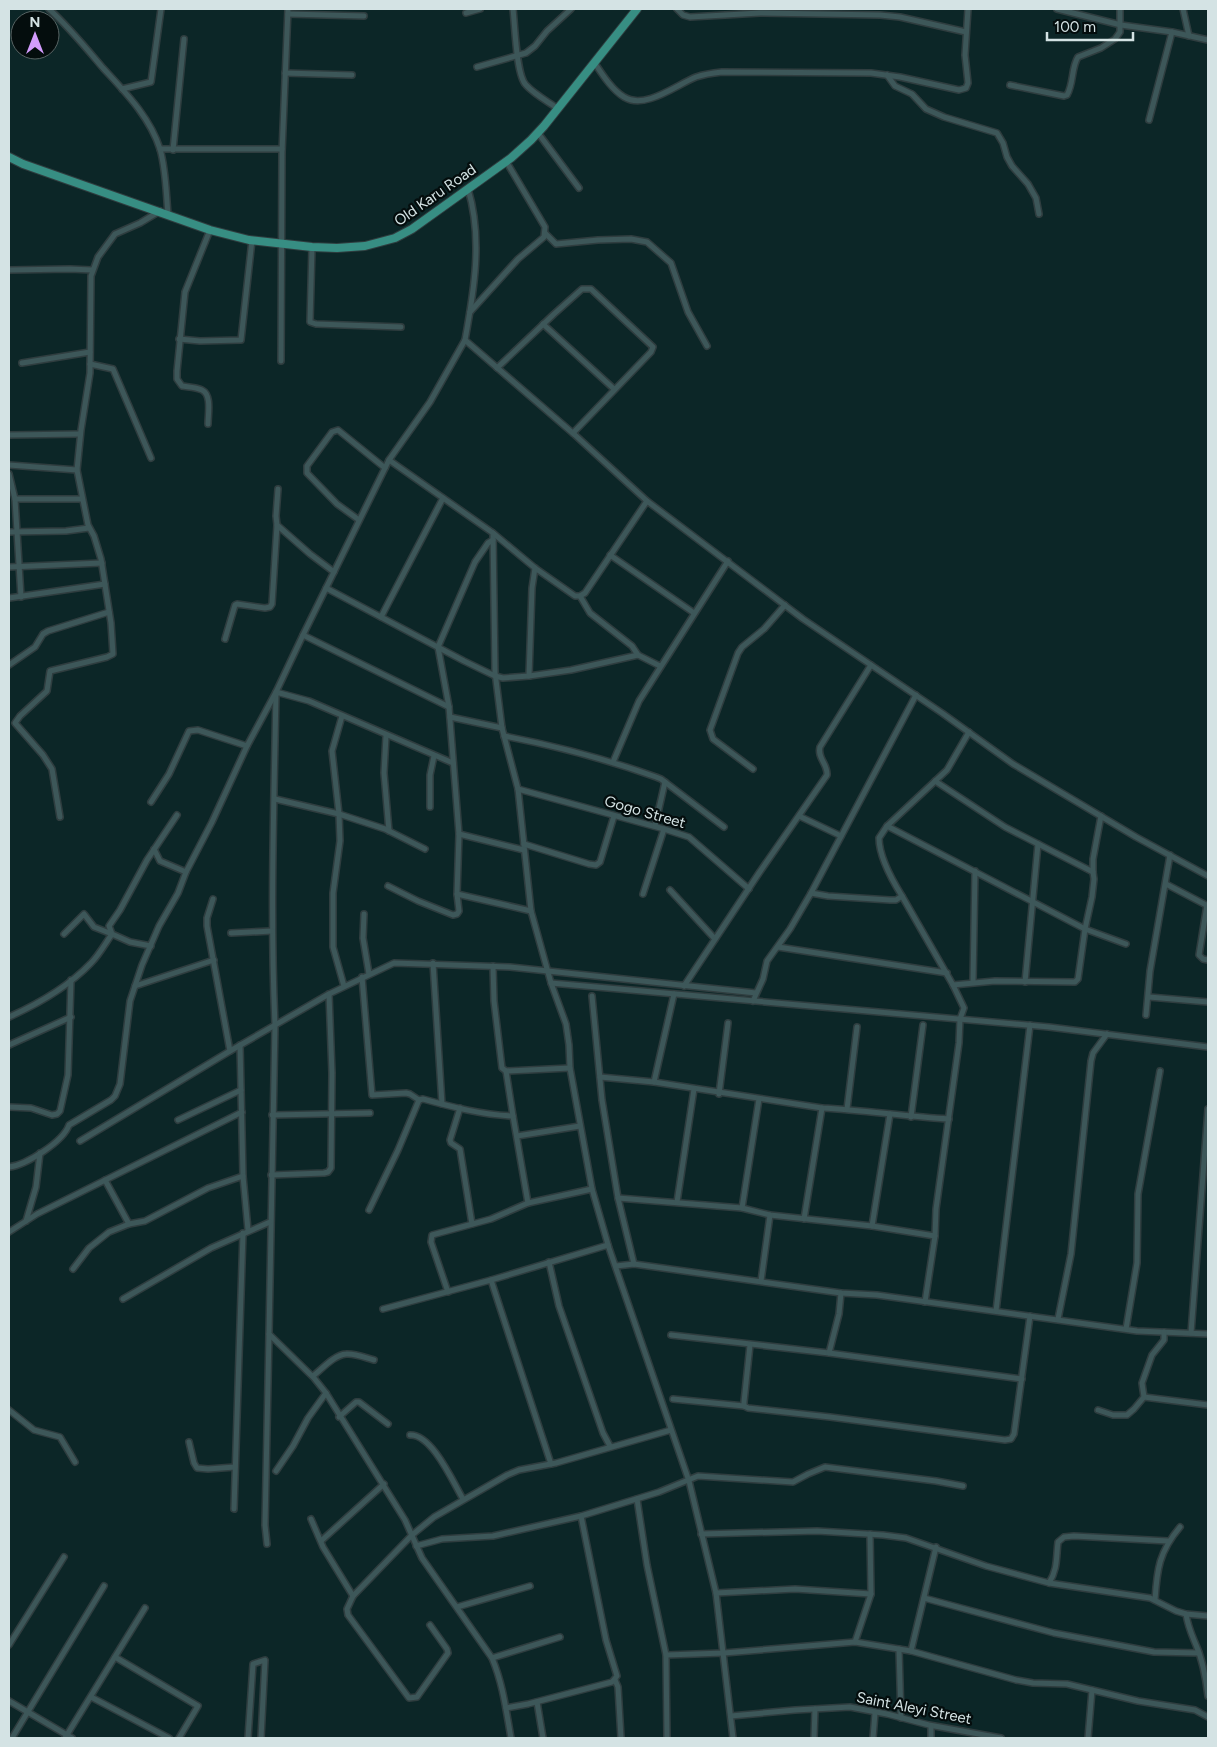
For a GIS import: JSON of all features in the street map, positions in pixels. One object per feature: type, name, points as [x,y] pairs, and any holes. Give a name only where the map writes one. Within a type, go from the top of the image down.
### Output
[{"type":"main road","name":"Old Karu Road","points":[[9,157],[32,167],[164,212],[210,230],[252,240],[312,248],[364,246],[395,238],[412,229],[506,161],[538,133],[637,9]]},
{"type":"street","points":[[49,9],[140,110],[152,128],[160,149],[165,179],[164,212],[115,234],[98,257],[91,276],[90,364],[77,470],[89,528],[94,536],[102,564],[114,648],[113,654],[108,657],[50,671],[47,691],[16,719],[15,723],[43,755],[52,769],[60,817]]},
{"type":"street","points":[[122,89],[149,83],[152,80],[161,9]]},
{"type":"street","points":[[466,13],[480,9]]},
{"type":"street","points":[[513,9],[518,55],[525,85],[557,108]]},
{"type":"street","points":[[477,67],[518,55],[531,49],[547,30],[571,9]]},
{"type":"street","points":[[677,9],[683,15],[690,17],[760,13],[880,15],[900,17],[966,32]]},
{"type":"street","points":[[594,62],[623,97],[638,101],[648,99],[708,73],[851,72],[887,75],[959,90],[966,88],[967,67],[965,55],[968,9]]},
{"type":"street","points":[[1057,9],[1121,25],[1172,32],[1208,40]]},
{"type":"street","points":[[1010,85],[1064,96],[1067,94],[1078,57],[1101,48],[1120,32],[1120,9]]},
{"type":"street","points":[[1183,9],[1189,36]]},
{"type":"street","points":[[281,361],[282,150],[288,12],[364,16]]},
{"type":"street","points":[[1149,120],[1172,32]]},
{"type":"street","points":[[173,150],[184,39]]},
{"type":"street","points":[[285,73],[352,75]]},
{"type":"street","points":[[887,75],[895,86],[912,94],[926,109],[944,117],[997,133],[1012,166],[1028,184],[1036,198],[1039,214]]},
{"type":"street","points":[[538,133],[579,188]]},
{"type":"street","points":[[160,149],[282,150]]},
{"type":"street","points":[[506,161],[545,227],[546,234],[556,244],[598,240],[647,242],[671,263],[688,312],[707,346]]},
{"type":"street","points":[[9,1166],[12,1167],[55,1144],[69,1126],[115,1096],[120,1084],[127,1016],[134,986],[159,926],[178,893],[186,872],[212,822],[247,746],[276,692],[302,634],[389,460],[430,402],[465,340],[474,291],[475,226],[473,205],[468,189]]},
{"type":"street","points":[[208,424],[207,394],[201,389],[182,386],[177,379],[179,339],[185,292],[210,230]]},
{"type":"street","points":[[470,312],[518,260],[546,234]]},
{"type":"street","points":[[179,339],[200,341],[241,340],[252,240]]},
{"type":"street","points":[[312,248],[310,322],[316,324],[401,327]]},
{"type":"street","points":[[9,270],[70,268],[92,270]]},
{"type":"street","points":[[497,368],[582,289],[590,289],[653,348],[573,433]]},
{"type":"street","points":[[543,324],[614,389]]},
{"type":"street","points":[[465,340],[573,433],[647,501],[784,605],[1013,764],[1208,876]]},
{"type":"street","points":[[22,364],[90,352]]},
{"type":"street","points":[[90,364],[114,369],[152,458]]},
{"type":"street","points":[[359,520],[337,504],[306,474],[308,466],[332,432],[338,430],[385,468]]},
{"type":"street","points":[[9,435],[80,434]]},
{"type":"street","points":[[389,460],[493,533],[535,568],[575,596],[585,593],[647,501]]},
{"type":"street","points":[[9,465],[77,470]]},
{"type":"street","points":[[9,474],[15,499],[22,597]]},
{"type":"street","points":[[225,638],[235,605],[265,608],[270,607],[272,604],[278,489]]},
{"type":"street","points":[[381,617],[443,498]]},
{"type":"street","points":[[15,499],[82,499]]},
{"type":"street","points":[[277,525],[334,572]]},
{"type":"street","points":[[9,532],[66,531],[89,528]]},
{"type":"street","points":[[493,533],[495,676],[502,728],[518,790],[531,911],[551,983],[566,1024],[570,1068],[592,1189],[608,1245],[690,1480],[716,1593],[733,1738]]},
{"type":"street","points":[[438,647],[475,562],[488,543],[493,540]]},
{"type":"street","points":[[610,555],[694,613]]},
{"type":"street","points":[[612,762],[639,701],[728,561]]},
{"type":"street","points":[[9,567],[102,564]]},
{"type":"street","points":[[529,676],[532,588],[535,568]]},
{"type":"street","points":[[9,598],[105,584]]},
{"type":"street","points":[[326,588],[495,676],[503,678],[570,670],[638,655]]},
{"type":"street","points":[[580,596],[590,613],[632,646],[638,655],[660,666]]},
{"type":"street","points":[[753,769],[713,739],[710,730],[738,653],[742,647],[764,629],[784,605]]},
{"type":"street","points":[[9,665],[35,647],[40,638],[48,631],[109,612]]},
{"type":"street","points":[[302,634],[449,707]]},
{"type":"street","points":[[388,886],[418,901],[454,915],[459,911],[457,894],[459,834],[450,717],[441,653],[438,647]]},
{"type":"street","points":[[654,1082],[676,994],[827,775],[828,770],[819,754],[820,747],[871,665]]},
{"type":"street","points":[[276,692],[309,701],[386,736],[453,763]]},
{"type":"street","points":[[267,1544],[265,1525],[275,1025],[272,931],[276,692]]},
{"type":"street","points":[[753,1001],[763,979],[767,961],[811,893],[916,695]]},
{"type":"street","points":[[342,716],[332,751],[340,841],[333,893],[333,946],[344,986]]},
{"type":"street","points":[[450,717],[502,728]]},
{"type":"street","points":[[151,802],[192,730],[198,730],[247,746]]},
{"type":"street","points":[[925,1302],[959,1043],[960,1019],[964,1006],[954,985],[902,896],[880,846],[879,838],[887,826],[947,770],[969,732]]},
{"type":"street","points":[[386,736],[384,773],[389,831]]},
{"type":"street","points":[[504,736],[541,743],[612,762],[656,777],[724,827]]},
{"type":"street","points":[[430,807],[430,775],[434,756]]},
{"type":"street","points":[[935,781],[1005,827],[1093,872]]},
{"type":"street","points":[[655,826],[665,782]]},
{"type":"street","name":"Gogo Street","points":[[518,790],[655,826],[692,839],[749,889]]},
{"type":"street","points":[[275,799],[339,814],[389,831],[425,849]]},
{"type":"street","points":[[112,934],[109,926],[177,814]]},
{"type":"street","points":[[459,834],[524,847],[596,865],[600,862],[614,816]]},
{"type":"street","points":[[799,816],[842,836]]},
{"type":"street","points":[[954,985],[995,981],[1075,982],[1078,979],[1085,929],[1092,897],[1094,879],[1093,859],[1101,816]]},
{"type":"street","points":[[887,826],[1085,929],[1126,944]]},
{"type":"street","points":[[643,894],[664,829]]},
{"type":"street","points":[[1025,982],[1038,844]]},
{"type":"street","points":[[154,849],[160,861],[186,872]]},
{"type":"street","points":[[1146,1016],[1150,971],[1170,855]]},
{"type":"street","points":[[973,982],[975,871]]},
{"type":"street","points":[[1166,884],[1207,906],[1199,955],[1202,959],[1208,960]]},
{"type":"street","points":[[670,890],[715,938]]},
{"type":"street","points":[[811,893],[890,900],[896,900],[902,896]]},
{"type":"street","points":[[457,894],[531,911]]},
{"type":"street","points":[[213,899],[207,918],[207,926],[230,1051]]},
{"type":"street","points":[[64,934],[84,914],[94,927],[130,942],[151,946]]},
{"type":"street","points":[[364,914],[363,938],[369,974]]},
{"type":"street","points":[[231,933],[272,931]]},
{"type":"street","points":[[9,1017],[34,1006],[71,980],[92,963],[112,934]]},
{"type":"street","points":[[778,946],[947,973]]},
{"type":"street","points":[[134,986],[214,960]]},
{"type":"street","points":[[80,1142],[240,1045],[329,994],[394,963],[493,966],[756,993]]},
{"type":"street","points":[[433,963],[442,1104]]},
{"type":"street","points":[[493,966],[499,1057],[502,1068],[506,1071],[528,1203]]},
{"type":"street","points":[[362,977],[372,1095],[406,1093],[419,1100],[423,1099],[501,1116],[513,1116]]},
{"type":"street","points":[[9,1107],[31,1108],[52,1115],[60,1111],[68,1075],[71,980]]},
{"type":"street","points":[[551,983],[960,1019],[1107,1034],[1208,1047]]},
{"type":"street","points":[[271,1175],[328,1172],[331,1168],[331,1022],[329,994]]},
{"type":"street","points":[[592,996],[600,1077],[618,1198],[634,1264]]},
{"type":"street","points":[[1149,997],[1208,1002]]},
{"type":"street","points":[[9,1045],[71,1017]]},
{"type":"street","points":[[719,1094],[728,1023]]},
{"type":"street","points":[[911,1117],[923,1025]]},
{"type":"street","points":[[996,1311],[1030,1026]]},
{"type":"street","points":[[847,1109],[857,1027]]},
{"type":"street","points":[[1058,1319],[1071,1254],[1093,1053],[1107,1034]]},
{"type":"street","points":[[234,1509],[246,1231],[240,1045]]},
{"type":"street","points":[[506,1071],[570,1068]]},
{"type":"street","points":[[1126,1329],[1137,1264],[1138,1194],[1160,1070]]},
{"type":"street","points":[[600,1077],[654,1082],[719,1094],[822,1108],[949,1119]]},
{"type":"street","points":[[677,1202],[694,1089]]},
{"type":"street","points":[[178,1120],[241,1090]]},
{"type":"street","points":[[742,1208],[760,1099]]},
{"type":"street","points":[[369,1210],[398,1150],[419,1100]]},
{"type":"street","points":[[460,1108],[450,1143],[460,1148],[472,1224]]},
{"type":"street","points":[[804,1219],[822,1108]]},
{"type":"street","points":[[1191,1333],[1208,1109]]},
{"type":"street","points":[[9,1232],[26,1221],[105,1180],[242,1112]]},
{"type":"street","points":[[272,1115],[370,1113]]},
{"type":"street","points":[[872,1226],[890,1114]]},
{"type":"street","points":[[517,1136],[580,1126]]},
{"type":"street","points":[[26,1221],[36,1187],[40,1153]]},
{"type":"street","points":[[73,1269],[89,1248],[109,1232],[154,1217],[208,1188],[243,1176]]},
{"type":"street","points":[[105,1180],[130,1224]]},
{"type":"street","points":[[448,1292],[431,1242],[432,1235],[490,1219],[528,1203],[592,1189]]},
{"type":"street","points":[[618,1198],[742,1208],[770,1215],[872,1226],[935,1236]]},
{"type":"street","points":[[1201,1211],[1208,1211]]},
{"type":"street","points":[[761,1281],[770,1215]]},
{"type":"street","points":[[123,1299],[212,1248],[246,1231],[270,1222]]},
{"type":"street","points":[[384,1309],[491,1280],[608,1245]]},
{"type":"street","points":[[549,1262],[559,1306],[603,1433],[610,1446]]},
{"type":"street","points":[[616,1266],[634,1264],[841,1293],[925,1302],[1126,1329],[1208,1334]]},
{"type":"street","points":[[491,1280],[551,1464]]},
{"type":"street","points":[[829,1354],[839,1314],[841,1293]]},
{"type":"street","points":[[673,1398],[1005,1440],[1010,1439],[1014,1435],[1030,1316]]},
{"type":"street","points":[[1098,1410],[1113,1415],[1126,1415],[1134,1410],[1144,1398],[1142,1383],[1152,1356],[1164,1340],[1164,1332]]},
{"type":"street","points":[[269,1334],[313,1376],[326,1393],[384,1484],[412,1535],[422,1558],[492,1658],[499,1675],[511,1738]]},
{"type":"street","points":[[671,1335],[1022,1379]]},
{"type":"street","points":[[744,1406],[750,1345]]},
{"type":"street","points":[[313,1376],[330,1362],[348,1353],[374,1360]]},
{"type":"street","points":[[276,1470],[326,1393]]},
{"type":"street","points":[[1144,1398],[1208,1405]]},
{"type":"street","points":[[340,1417],[356,1402],[359,1402],[388,1424]]},
{"type":"street","points":[[9,1410],[34,1430],[60,1437],[75,1462]]},
{"type":"street","points":[[430,1625],[447,1649],[447,1657],[417,1697],[409,1698],[348,1615],[348,1609],[353,1596],[412,1535],[434,1517],[463,1499],[519,1470],[551,1464],[671,1430]]},
{"type":"street","points":[[410,1435],[420,1437],[433,1449],[463,1499]]},
{"type":"street","points":[[189,1442],[197,1468],[235,1467]]},
{"type":"street","points":[[416,1546],[442,1539],[493,1536],[581,1516],[637,1499],[698,1476],[792,1482],[825,1467],[963,1486]]},
{"type":"street","points":[[321,1541],[384,1484]]},
{"type":"street","points":[[637,1499],[647,1565],[666,1655],[667,1738]]},
{"type":"street","points":[[581,1516],[606,1640],[617,1676],[615,1680],[618,1688],[621,1738]]},
{"type":"street","points":[[311,1519],[321,1541],[353,1596]]},
{"type":"street","points":[[1155,1600],[1157,1570],[1168,1541],[1180,1527]]},
{"type":"street","points":[[701,1534],[816,1531],[906,1538],[986,1566],[1049,1583],[1155,1600],[1176,1611],[1208,1616]]},
{"type":"street","points":[[855,1642],[871,1594],[870,1534]]},
{"type":"street","points":[[1049,1583],[1056,1568],[1058,1542],[1064,1537],[1168,1541]]},
{"type":"street","points":[[911,1651],[936,1547]]},
{"type":"street","points":[[9,1645],[64,1557]]},
{"type":"street","points":[[12,1738],[104,1586]]},
{"type":"street","points":[[457,1608],[530,1586]]},
{"type":"street","points":[[716,1593],[795,1589],[871,1594]]},
{"type":"street","points":[[924,1598],[1071,1637],[1154,1652],[1199,1653]]},
{"type":"street","points":[[9,1702],[68,1737],[145,1608]]},
{"type":"street","points":[[1186,1614],[1205,1673],[1208,1696]]},
{"type":"street","points":[[492,1658],[560,1637]]},
{"type":"street","points":[[666,1655],[724,1653],[855,1642],[911,1651],[1016,1680],[1033,1683],[1068,1684],[1138,1701],[1195,1710],[1208,1715]]},
{"type":"street","points":[[899,1649],[902,1718]]},
{"type":"street","points":[[115,1657],[198,1706],[180,1738]]},
{"type":"street","points":[[248,1738],[253,1664],[265,1660],[261,1738]]},
{"type":"street","points":[[506,1708],[537,1702],[615,1680]]},
{"type":"street","points":[[1088,1738],[1092,1690]]},
{"type":"street","points":[[91,1696],[169,1738]]},
{"type":"street","points":[[537,1702],[543,1738]]},
{"type":"street","name":"Saint Aleyi Street","points":[[731,1716],[850,1707],[931,1726],[1001,1738]]},
{"type":"street","points":[[814,1738],[815,1709]]},
{"type":"street","points":[[873,1738],[875,1713]]},
{"type":"street","points":[[931,1726],[931,1738]]}]
